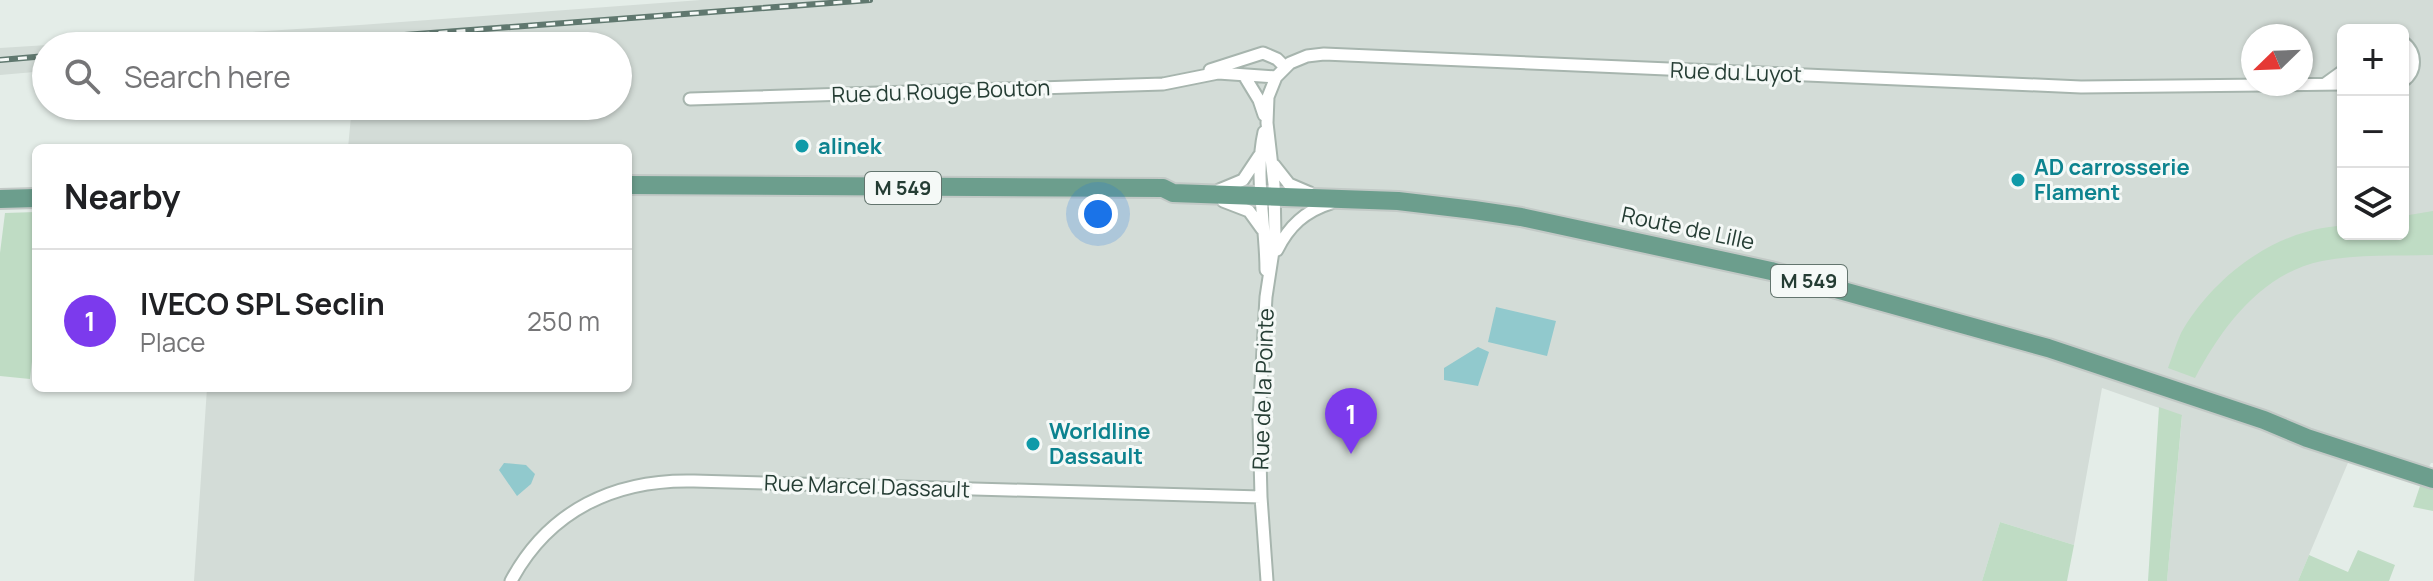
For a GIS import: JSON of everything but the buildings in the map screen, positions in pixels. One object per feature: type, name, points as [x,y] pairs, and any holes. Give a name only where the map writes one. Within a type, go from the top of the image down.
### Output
[{"type":"main road","name":"M 549","points":[[632,185],[968,188],[1167,197],[1173,193],[1268,196]]},
{"type":"main road","name":"Route de Lille","points":[[1268,196],[1398,201],[1495,213],[1771,271],[2020,340],[2433,479]]},
{"type":"main road","points":[[0,199],[32,198]]},
{"type":"main road","name":"Route de Lille","points":[[2264,420],[2315,431],[2433,469]]},
{"type":"street","points":[[2409,47],[2413,65],[2409,75]]},
{"type":"street","points":[[1195,194],[1238,184],[1248,175],[1261,150],[1267,123],[1259,100],[1245,77],[1255,54],[1268,54],[1285,67]]},
{"type":"street","name":"Rue du Rouge Bouton","points":[[1192,78],[1255,54]]},
{"type":"street","name":"Rue du Luyot","points":[[1268,196],[1272,160],[1267,123],[1268,97],[1276,77],[1285,67],[1300,57],[1324,54],[2081,87],[2337,84]]},
{"type":"street","name":"Rue du Rouge Bouton","points":[[690,99],[1163,84],[1224,73],[1276,77]]},
{"type":"street","points":[[2325,84],[2337,75]]},
{"type":"street","points":[[1261,150],[1268,196],[1267,290]]},
{"type":"street","points":[[1272,160],[1284,180],[1295,188],[1346,199]]},
{"type":"street","points":[[1195,194],[1235,204],[1249,211],[1259,224],[1266,244]]},
{"type":"street","name":"Rue de la Pointe","points":[[1267,581],[1259,419],[1267,290],[1274,254],[1268,196]]},
{"type":"street","points":[[1274,254],[1292,226],[1307,213],[1346,199]]},
{"type":"street","name":"Rue Marcel Dassault","points":[[511,581],[538,542],[572,513],[620,488],[649,482],[1261,497]]},
{"type":"shaded area","points":[[701,0],[2433,0],[2433,463],[2422,480],[2350,458],[2298,581],[2167,581],[2182,416],[2102,388],[2074,545],[2000,522],[1982,581],[194,581],[207,392],[632,392],[632,144],[348,144],[351,120],[632,120],[632,32],[250,32]]},
{"type":"shaded area","points":[[32,46],[32,72],[0,75],[0,48]]},
{"type":"green space","points":[[2433,211],[2433,255],[2349,257],[2300,267],[2281,277],[2246,305],[2218,340],[2195,378],[2168,368],[2181,333],[2204,300],[2251,258],[2287,238],[2337,226],[2337,240],[2409,240],[2409,215]]},
{"type":"green space","points":[[32,212],[30,379],[0,376],[0,253],[5,213]]},
{"type":"green space","points":[[2159,407],[2182,415],[2167,581],[2148,581]]},
{"type":"green space","points":[[2422,480],[2433,483],[2433,511],[2413,507]]},
{"type":"green space","points":[[2000,522],[2074,545],[2067,581],[1982,581]]},
{"type":"green space","points":[[2358,550],[2395,565],[2389,581],[2298,581],[2309,555],[2348,572]]},
{"type":"water","points":[[1496,307],[1556,321],[1547,356],[1488,342]]},
{"type":"water","points":[[1478,347],[1489,352],[1478,386],[1444,380],[1444,368]]},
{"type":"water","points":[[504,463],[526,465],[535,474],[531,484],[517,496],[499,470]]},
{"type":"railway","points":[[445,32],[870,0]]},
{"type":"railway","points":[[0,60],[32,57]]},
{"type":"place","name":"alinek","points":[[802,146]]},
{"type":"place","name":"AD carrosserie Flament","points":[[2018,180]]},
{"type":"place","name":"Worldline Dassault","points":[[1033,444]]},
{"type":"place","name":"IVECO SPL Seclin","points":[[1351,454]]}]
